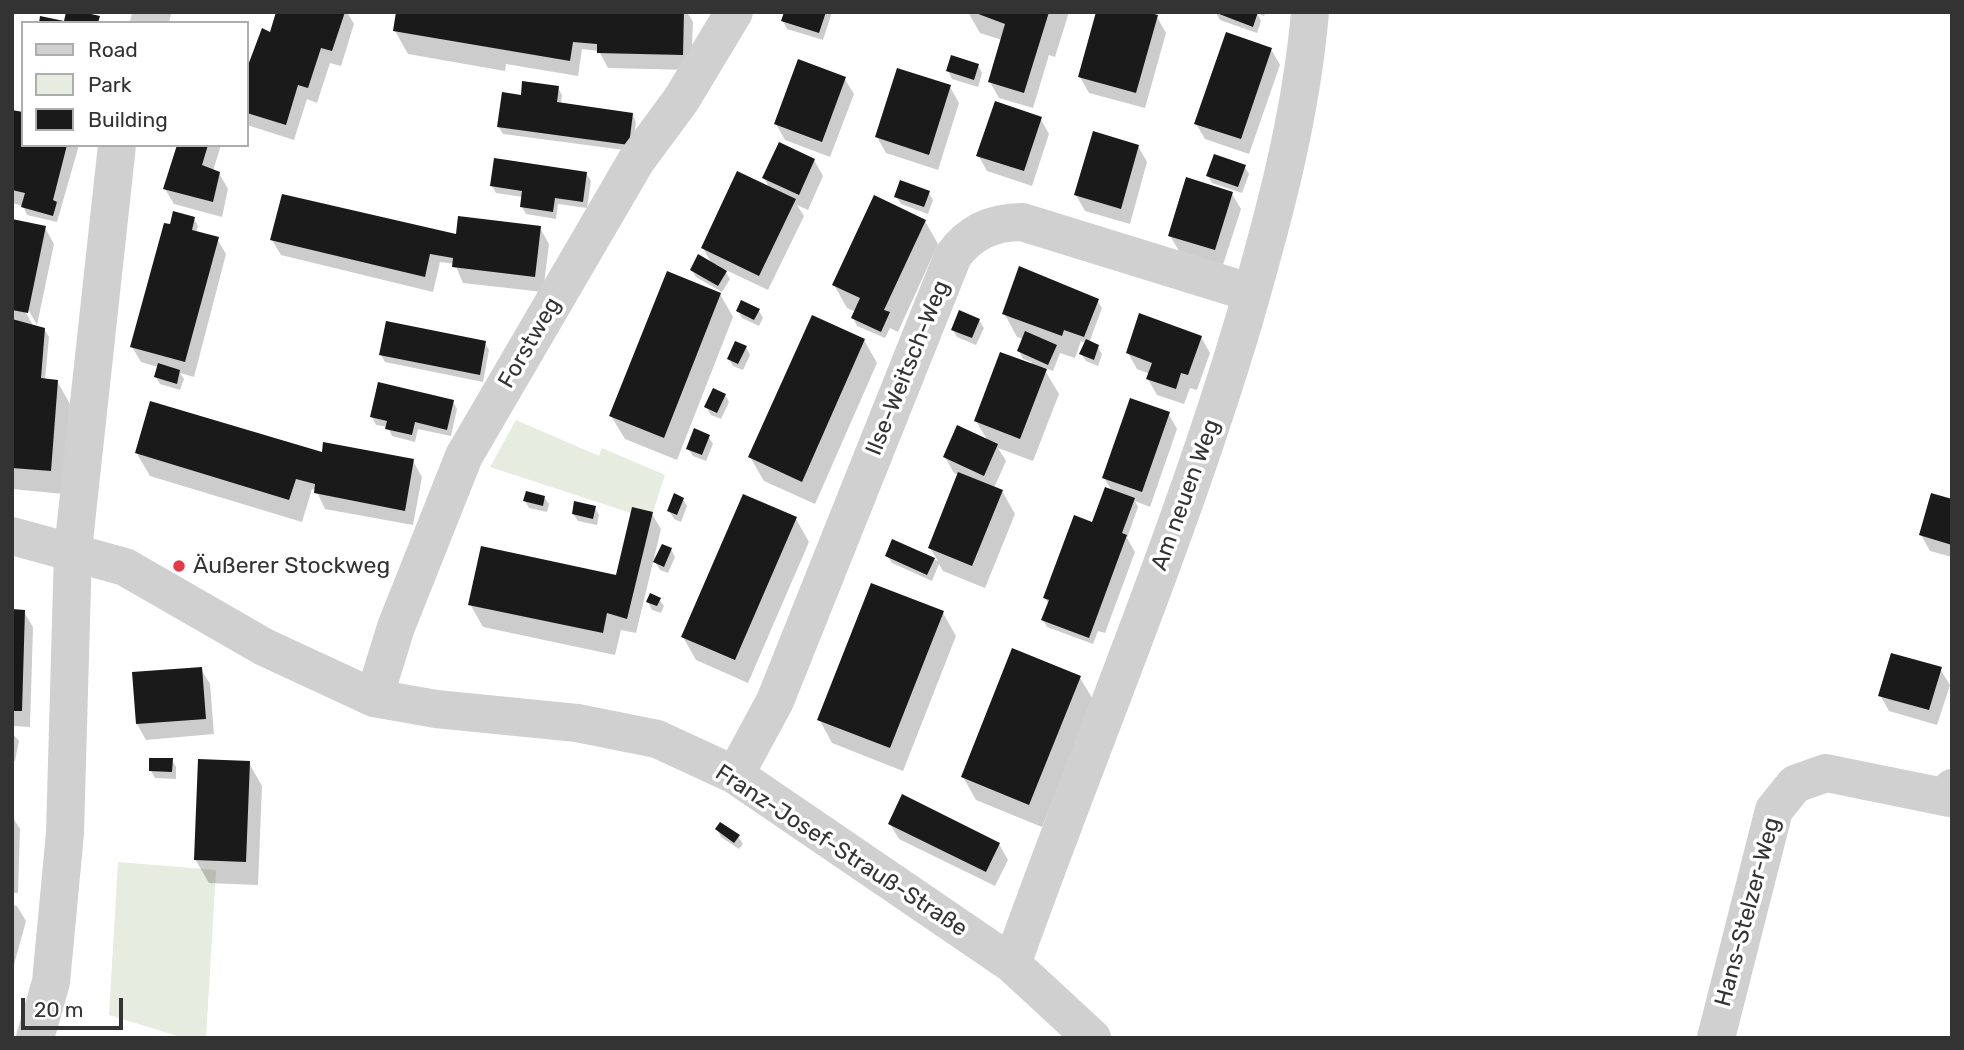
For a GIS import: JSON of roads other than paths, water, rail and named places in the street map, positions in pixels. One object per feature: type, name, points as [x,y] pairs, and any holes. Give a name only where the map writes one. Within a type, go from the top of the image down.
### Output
[{"type":"street","name":"Forstweg","points":[[374,698],[396,626],[464,456],[636,161],[681,100],[734,12]]},
{"type":"street","name":"Am neuen Weg","points":[[1012,964],[1126,664],[1220,401],[1286,171],[1307,53],[1310,12]]},
{"type":"street","points":[[35,1038],[51,982],[65,833],[73,550],[117,147]]},
{"type":"street","name":"Ilse-Weitsch-Weg","points":[[735,775],[775,701],[953,256],[963,242],[998,222],[1022,222],[1252,293]]},
{"type":"street","name":"Franz-Josef-Strauß-Straße","points":[[12,536],[73,550],[125,567],[264,647],[374,698],[436,709],[577,723],[657,739],[735,775],[1012,964],[1092,1038]]},
{"type":"street","name":"Hans-Stelzer-Weg","points":[[1716,1038],[1774,810],[1795,784],[1826,773],[1951,795]]},
{"type":"place","name":"Äußerer Stockweg","points":[[179,566]]}]
